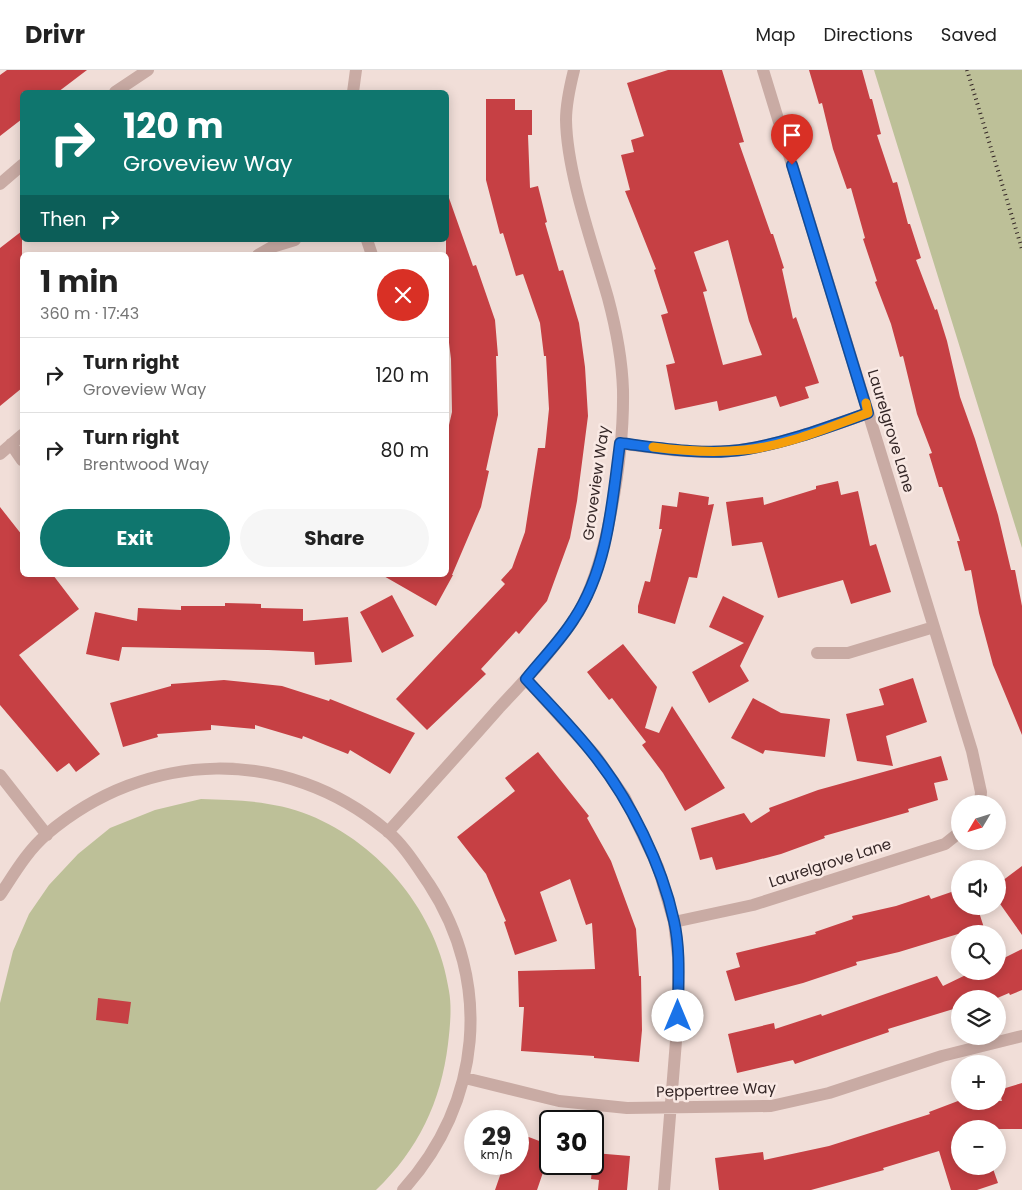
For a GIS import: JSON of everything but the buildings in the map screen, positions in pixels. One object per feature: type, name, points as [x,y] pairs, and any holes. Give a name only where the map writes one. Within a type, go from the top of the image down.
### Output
[{"type":"street","points":[[118,90],[148,70]]},
{"type":"street","points":[[353,90],[356,70]]},
{"type":"street","name":"Groveview Way","points":[[388,832],[526,679],[574,620],[592,587],[608,529],[620,443],[623,391],[621,360],[613,317],[570,159],[566,120],[568,91],[574,70]]},
{"type":"street","name":"Laurelgrove Lane","points":[[763,70],[972,751],[981,795]]},
{"type":"street","points":[[0,184],[20,168]]},
{"type":"street","points":[[263,252],[288,242]]},
{"type":"street","points":[[620,443],[680,451],[745,450],[793,439],[868,413]]},
{"type":"street","points":[[0,454],[20,437]]},
{"type":"street","points":[[11,444],[20,457]]},
{"type":"street","points":[[817,653],[848,653],[934,627]]},
{"type":"street","points":[[526,679],[594,755],[625,798],[658,867],[674,922],[678,957],[678,1016],[669,1109],[664,1190]]},
{"type":"street","points":[[0,895],[29,852],[47,835],[90,803],[136,782],[186,770],[212,768],[262,771],[308,783],[354,806],[388,832],[411,857],[441,903],[460,948],[470,999],[471,1029],[465,1078],[449,1121],[423,1167],[403,1190]]},
{"type":"street","points":[[0,775],[47,835]]},
{"type":"street","name":"Laurelgrove Lane","points":[[674,922],[753,905],[945,844],[951,839]]},
{"type":"street","name":"Peppertree Way","points":[[465,1078],[559,1101],[627,1108],[669,1109],[771,1106],[829,1093],[942,1056],[1022,1036]]},
{"type":"green space","points":[[874,70],[1022,70],[1022,548]]},
{"type":"green space","points":[[201,799],[270,804],[296,810],[335,828],[360,844],[382,863],[402,885],[419,909],[433,935],[443,963],[450,1004],[445,1065],[440,1086],[425,1124],[404,1158],[376,1190],[0,1190],[0,1003],[13,951],[29,914],[49,885],[78,854],[110,828],[155,810]]},
{"type":"railway","points":[[967,70],[1022,249]]},
{"type":"slow traffic","points":[[653,447],[680,451],[745,450],[793,439],[868,413],[866,403]]},
{"type":"route","points":[[678,1016],[678,957],[674,922],[658,867],[625,798],[594,755],[526,679],[574,620],[592,587],[608,529],[620,443],[680,451],[745,450],[793,439],[868,413],[792,165]]}]
